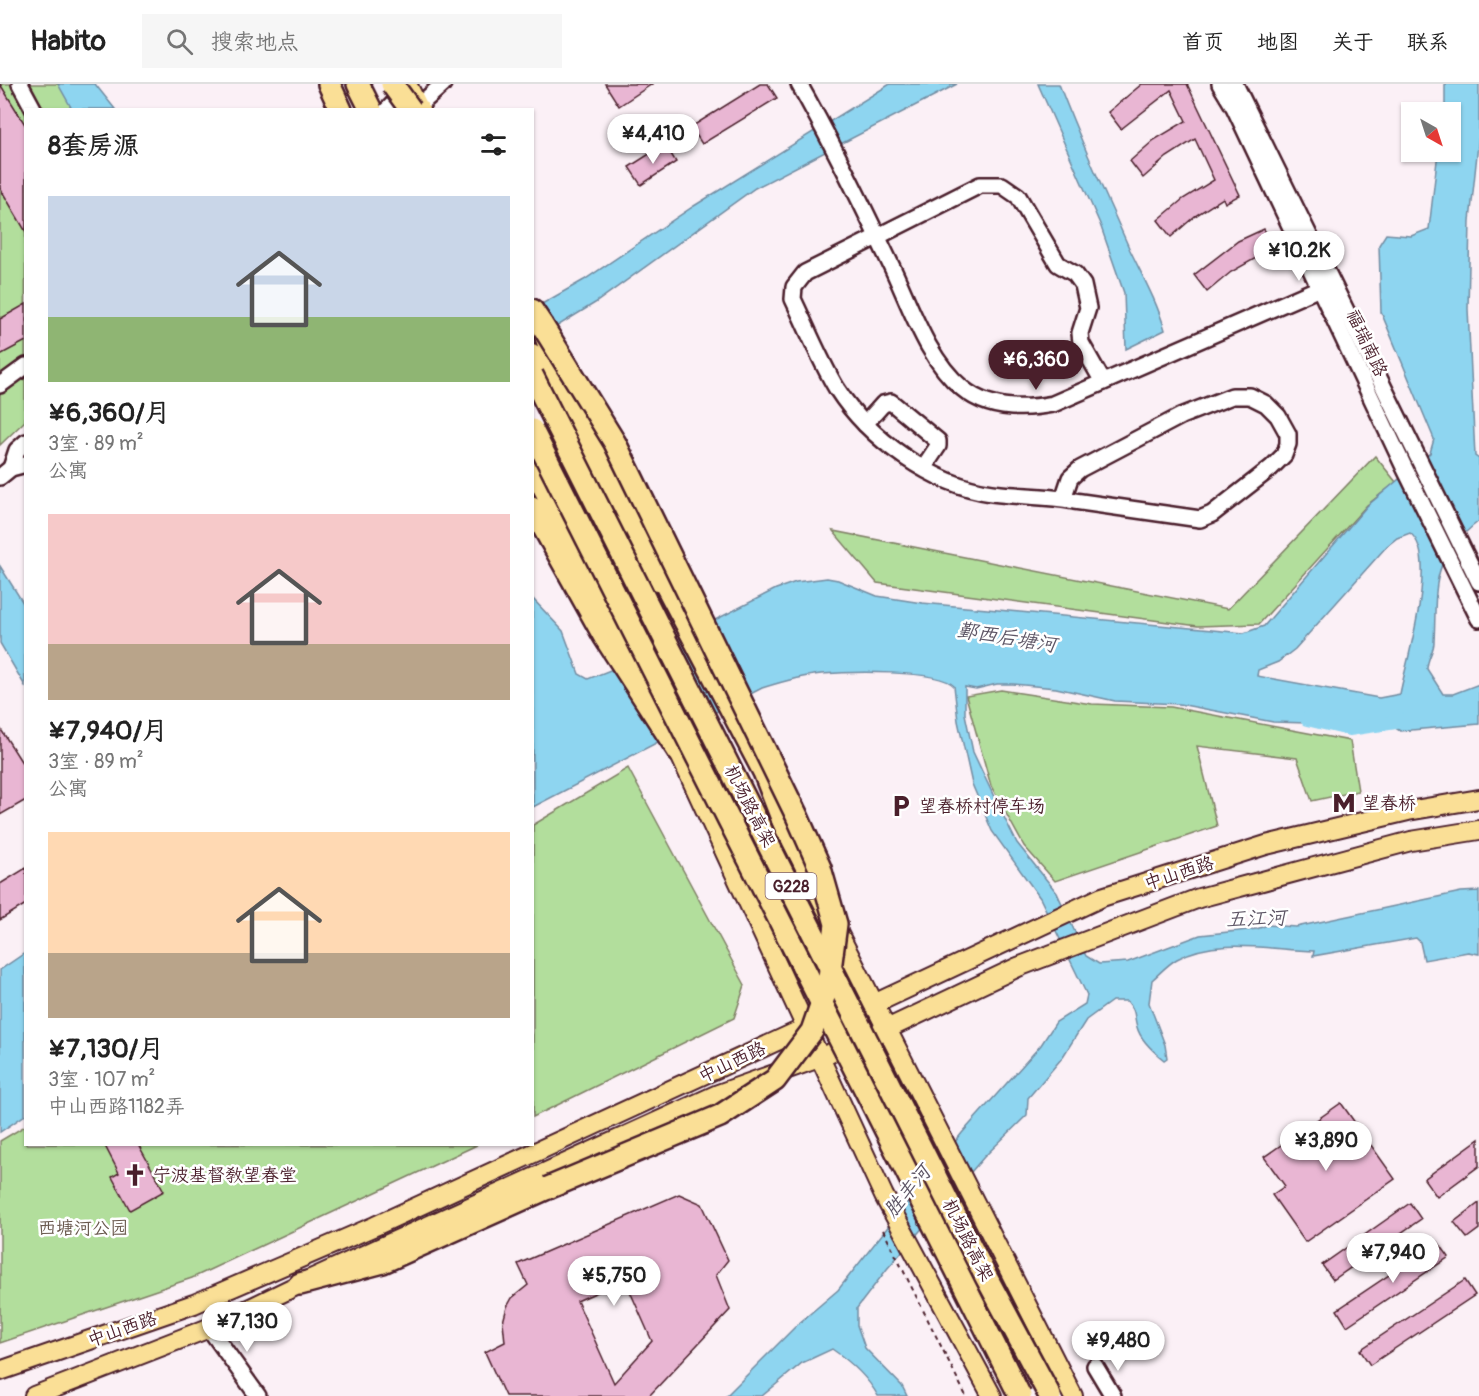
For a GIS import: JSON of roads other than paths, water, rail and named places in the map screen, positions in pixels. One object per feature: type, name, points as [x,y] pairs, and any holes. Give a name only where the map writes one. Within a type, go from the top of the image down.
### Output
[{"type":"highway","points":[[329,84],[340,108]]},
{"type":"highway","points":[[358,84],[370,108]]},
{"type":"highway","points":[[385,84],[411,108]]},
{"type":"highway","points":[[406,85],[412,108]]},
{"type":"highway","points":[[537,318],[564,391],[764,772],[787,831]]},
{"type":"highway","points":[[300,1284],[383,1262],[548,1188],[720,1116],[775,1080],[812,1031],[828,985],[836,924],[820,868],[797,816],[620,454],[537,318]]},
{"type":"highway","name":"机场路高架","points":[[534,364],[984,1273],[1050,1396]]},
{"type":"highway","name":"机场路高架","points":[[534,434],[1020,1396]]},
{"type":"highway","points":[[534,511],[604,636],[680,755]]},
{"type":"main road","points":[[336,84],[348,108]]},
{"type":"main road","points":[[534,364],[787,831],[1073,1396]]},
{"type":"main road","points":[[534,472],[680,755],[884,1196],[992,1396]]},
{"type":"main road","name":"中山西路","points":[[0,1371],[194,1304],[375,1226],[806,1028],[874,1004],[1102,897],[1266,845],[1408,811],[1479,799]]},
{"type":"main road","name":"中山西路","points":[[34,1396],[209,1328],[300,1284],[718,1094],[819,1058],[887,1029],[1018,967],[1198,898],[1412,841],[1479,830]]},
{"type":"street","points":[[20,84],[33,108]]},
{"type":"street","points":[[413,108],[443,84]]},
{"type":"street","name":"福瑞南路","points":[[1220,84],[1417,456],[1479,582]]},
{"type":"street","name":"福瑞南路","points":[[1235,84],[1326,285],[1404,467],[1479,619]]},
{"type":"street","points":[[389,108],[406,85]]},
{"type":"street","points":[[801,85],[843,164],[937,362],[962,389],[985,402],[1029,409],[1053,404],[1326,285]]},
{"type":"street","points":[[1063,499],[1070,478],[1080,469],[1181,416],[1232,396],[1250,396],[1266,404],[1278,416],[1288,434],[1288,444],[1284,454],[1271,468],[1212,514],[1200,519],[1063,499],[1044,495],[992,493],[949,483],[865,424],[837,389],[793,299],[794,287],[805,273],[980,185],[1002,185],[1018,196],[1058,264],[1075,274],[1083,285],[1088,308],[1080,333],[1081,343],[1103,382]]},
{"type":"street","points":[[0,386],[24,368]]},
{"type":"street","points":[[865,424],[883,404],[891,402],[938,441],[938,446],[924,467]]},
{"type":"street","points":[[12,470],[17,450],[24,444]]},
{"type":"street","points":[[209,1328],[258,1396]]},
{"type":"street","points":[[1095,1366],[1113,1396]]},
{"type":"water","points":[[58,84],[95,84],[114,108],[71,108]]},
{"type":"water","points":[[890,84],[957,84],[755,188],[595,303],[534,340],[534,308],[584,280],[694,206]]},
{"type":"water","points":[[1038,84],[1059,84],[1093,168],[1162,320],[1165,330],[1126,349],[1124,293],[1100,224]]},
{"type":"water","points":[[1445,84],[1479,84],[1479,135],[1470,221],[1468,309],[1475,456],[1479,459],[1479,521],[1451,548],[1439,574],[1436,589],[1434,645],[1427,669],[1443,694],[1453,694],[1479,684],[1479,724],[1400,731],[1383,720],[1342,724],[1273,722],[1179,704],[1115,701],[1056,688],[1013,684],[997,684],[976,689],[965,687],[965,714],[973,752],[1017,843],[1057,893],[1086,956],[1099,964],[1128,962],[1200,935],[1257,929],[1267,925],[1296,927],[1461,892],[1479,891],[1479,954],[1468,952],[1424,960],[1420,942],[1416,938],[1313,956],[1314,951],[1244,946],[1209,948],[1177,959],[1152,980],[1149,1003],[1165,1045],[1167,1058],[1164,1060],[1144,1041],[1139,1032],[1134,1011],[1127,1001],[1112,1001],[1086,1020],[1062,1058],[1028,1098],[1027,1115],[984,1157],[887,1269],[857,1308],[857,1325],[865,1348],[902,1386],[907,1396],[878,1396],[858,1370],[832,1349],[802,1363],[762,1396],[726,1396],[798,1324],[838,1290],[962,1133],[1041,1045],[1056,1022],[1085,1004],[1087,995],[1040,898],[992,831],[972,784],[958,721],[954,686],[945,681],[912,674],[870,672],[821,674],[762,688],[534,806],[534,600],[563,631],[579,674],[588,679],[638,659],[776,589],[796,582],[827,578],[838,580],[877,596],[922,603],[1244,633],[1264,626],[1367,506],[1430,453],[1434,439],[1381,312],[1379,245],[1386,234],[1411,236],[1429,229],[1437,162],[1461,162],[1461,102],[1445,102]],"holes":[[[1410,533],[1418,545],[1422,563],[1422,585],[1414,635],[1400,694],[1379,698],[1257,676],[1258,670],[1278,662],[1295,649],[1387,546],[1397,538]]]},
{"type":"water","points":[[0,566],[24,604],[24,684],[0,643]]},
{"type":"water","points":[[24,954],[24,1116],[0,1132],[0,970]]},
{"type":"waterway","name":"鄞西后塘河","points":[[1307,719],[1349,729],[1409,720]]},
{"type":"place","name":"望春桥","points":[[1344,803]]},
{"type":"place","name":"望春桥村停车场","points":[[901,806]]},
{"type":"place","name":"宁波基督教望春堂","points":[[135,1175]]},
{"type":"water label","name":"五江河","points":[[1256,918]]},
{"type":"water label","name":"胜丰河","points":[[907,1191]]},
{"type":"park label","name":"西塘河公园","points":[[83,1228]]}]
